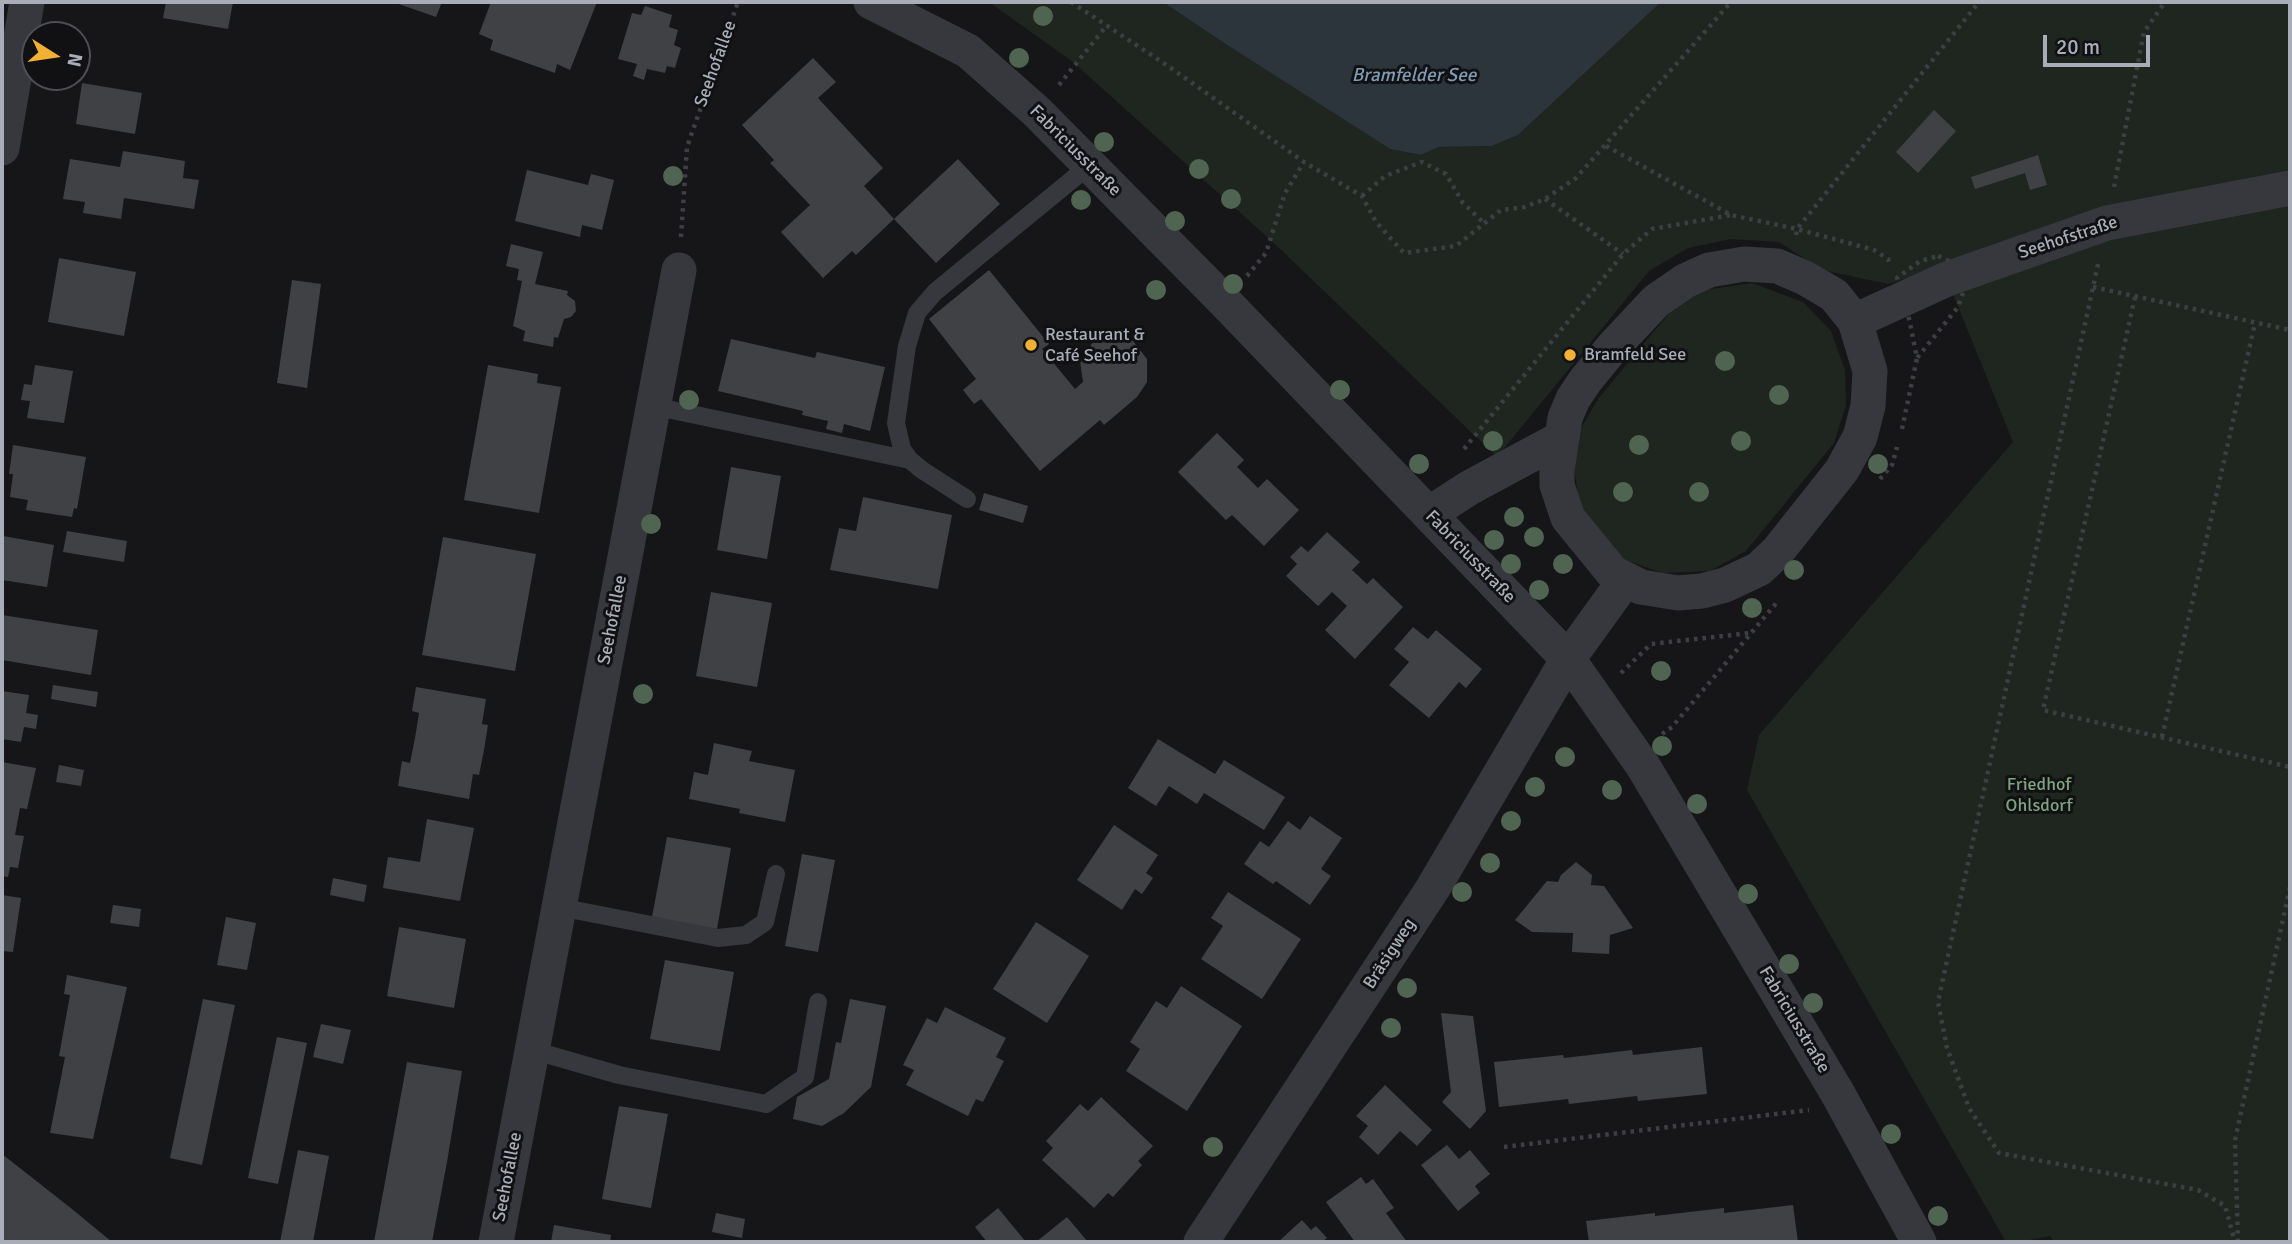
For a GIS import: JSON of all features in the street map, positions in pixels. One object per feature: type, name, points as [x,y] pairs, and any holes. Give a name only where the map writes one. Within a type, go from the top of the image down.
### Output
[{"type":"street","points":[[2,148],[27,2]]},
{"type":"street","name":"Fabriciusstraße","points":[[871,2],[968,51],[1038,112],[1568,659],[1643,766],[1844,1106],[1919,1242]]},
{"type":"street","name":"Seehofstraße","points":[[1855,321],[1947,279],[2107,223],[2290,188]]},
{"type":"street","points":[[1760,264],[1785,269],[1834,295],[1855,321],[1866,351],[1871,379],[1860,437],[1842,470],[1777,552],[1759,569],[1745,577],[1702,591],[1658,592],[1613,573],[1564,511],[1557,485],[1560,439],[1573,399],[1585,381],[1656,301],[1685,281],[1709,270],[1760,264]]},
{"type":"street","name":"Seehofallee","points":[[496,1242],[679,270]]},
{"type":"street","points":[[1429,514],[1469,488],[1560,439]]},
{"type":"street","name":"Bräsigweg","points":[[1201,1242],[1433,888],[1568,659],[1625,580]]},
{"type":"lane","points":[[967,499],[910,460],[902,449],[896,423],[906,346],[916,313],[935,292],[1090,165]]},
{"type":"lane","points":[[653,406],[910,460]]},
{"type":"lane","points":[[559,907],[718,938],[746,935],[765,922],[776,874]]},
{"type":"lane","points":[[532,1050],[619,1075],[765,1104],[805,1077],[818,1002]]},
{"type":"path","name":"Seehofallee","points":[[679,270],[687,147],[738,2]]},
{"type":"path","points":[[1071,2],[1304,162],[1362,196],[1376,222],[1404,253],[1456,246],[1501,210],[1525,207],[1545,199],[1576,178],[1731,2]]},
{"type":"path","points":[[1785,269],[1797,229],[1979,2]]},
{"type":"path","points":[[2165,2],[2144,32],[2107,223],[1938,1002],[1947,1048],[1969,1108],[1999,1153],[2198,1189],[2225,1206],[2236,1242]]},
{"type":"path","points":[[1038,112],[1107,25]]},
{"type":"path","points":[[1606,146],[1731,215],[1874,250],[1888,259],[1897,278]]},
{"type":"path","points":[[1224,301],[1266,253],[1286,193],[1304,162]]},
{"type":"path","points":[[1362,196],[1385,176],[1422,162],[1446,174],[1463,203],[1485,223]]},
{"type":"path","points":[[1545,199],[1623,254]]},
{"type":"path","points":[[1462,452],[1623,254],[1651,229],[1731,215]]},
{"type":"path","points":[[2093,286],[2290,330]]},
{"type":"path","points":[[2136,297],[2043,710],[2290,767]]},
{"type":"path","points":[[2162,737],[2255,323]]},
{"type":"path","points":[[1595,698],[1651,644],[1751,633]]},
{"type":"path","points":[[2236,1242],[2235,1140],[2290,887]]},
{"type":"path","points":[[1504,1147],[1844,1106]]},
{"type":"green space","name":"Friedhof Ohlsdorf","points":[[989,2],[1163,2],[1390,149],[1421,155],[1439,147],[1492,146],[1518,135],[1661,2],[2290,2],[2290,1242],[2054,1242],[2050,1236],[2006,1242],[1747,790],[1759,735],[2013,442],[1942,267],[1888,284],[1822,270],[1779,242],[1731,239],[1688,248],[1649,271],[1497,457],[1276,245],[1073,62]]},
{"type":"green space","points":[[1752,283],[1803,302],[1831,331],[1845,370],[1846,405],[1834,443],[1746,551],[1710,571],[1662,573],[1620,558],[1580,507],[1574,468],[1580,430],[1598,399],[1675,306],[1705,290]]},
{"type":"water","name":"Bramfelder See","points":[[1163,2],[1661,2],[1518,135],[1492,146],[1439,147],[1421,155],[1390,149]]},
{"type":"building","points":[[166,2],[233,2],[228,29],[163,18]]},
{"type":"building","points":[[393,2],[442,2],[436,17]]},
{"type":"building","points":[[491,2],[597,2],[570,70],[557,64],[555,73],[490,50],[493,40],[479,34]]},
{"type":"building","points":[[645,6],[672,15],[669,27],[678,30],[674,45],[681,48],[675,68],[667,66],[665,73],[647,69],[644,80],[633,76],[637,64],[618,59],[632,13],[641,15]]},
{"type":"building","points":[[813,58],[836,82],[818,98],[883,168],[864,186],[894,219],[856,255],[852,251],[823,278],[781,232],[810,205],[770,163],[774,160],[742,125]]},
{"type":"building","points":[[91,84],[142,93],[135,134],[76,124],[81,91],[91,91]]},
{"type":"building","points":[[1934,110],[1956,131],[1918,173],[1896,152]]},
{"type":"building","points":[[123,151],[185,161],[183,178],[199,180],[194,209],[124,198],[121,219],[83,213],[85,202],[63,199],[70,159],[120,167]]},
{"type":"building","points":[[2038,155],[2047,185],[2030,190],[2025,173],[1975,189],[1971,177]]},
{"type":"building","points":[[958,159],[1000,204],[936,263],[894,219]]},
{"type":"building","points":[[527,170],[588,185],[591,174],[614,180],[602,230],[582,225],[580,237],[515,221]]},
{"type":"building","points":[[511,244],[543,252],[535,284],[568,291],[567,295],[575,301],[576,311],[571,317],[564,319],[558,338],[554,337],[553,347],[523,341],[525,331],[513,326],[522,281],[517,280],[519,269],[506,266]]},
{"type":"building","points":[[59,258],[136,272],[124,336],[48,322]]},
{"type":"building","points":[[989,270],[1049,344],[1042,349],[1075,389],[1083,382],[1080,361],[1093,342],[1114,335],[1133,341],[1147,359],[1147,382],[1137,397],[1104,425],[1100,420],[1040,471],[981,399],[974,404],[963,390],[976,379],[929,319]]},
{"type":"building","points":[[292,280],[321,284],[307,388],[277,383]]},
{"type":"building","points":[[731,339],[815,358],[817,352],[885,367],[870,431],[844,424],[842,433],[826,429],[828,421],[802,415],[803,411],[718,391]]},
{"type":"building","points":[[35,365],[73,371],[64,423],[27,418],[30,401],[21,400],[24,384],[32,385]]},
{"type":"building","points":[[488,365],[538,374],[537,383],[561,387],[539,513],[464,500]]},
{"type":"building","points":[[1217,433],[1244,460],[1237,467],[1258,488],[1267,479],[1299,510],[1264,546],[1232,515],[1226,520],[1178,472]]},
{"type":"building","points":[[13,445],[86,457],[77,509],[74,508],[72,517],[26,510],[28,500],[10,497],[13,474],[9,474]]},
{"type":"building","points":[[731,467],[781,476],[767,559],[717,550]]},
{"type":"building","points":[[984,493],[1028,506],[1023,523],[979,510]]},
{"type":"building","points":[[863,497],[952,515],[938,589],[830,570],[839,528],[856,531]]},
{"type":"building","points":[[67,531],[127,541],[124,562],[63,552]]},
{"type":"building","points":[[1327,532],[1360,562],[1352,570],[1367,584],[1373,578],[1403,607],[1355,659],[1325,630],[1347,606],[1332,592],[1318,606],[1286,576],[1297,564],[1290,557],[1301,546],[1308,552]]},
{"type":"building","points":[[3,536],[54,545],[47,587],[2,580]]},
{"type":"building","points":[[443,537],[536,554],[515,671],[422,655]]},
{"type":"building","points":[[711,592],[772,603],[757,687],[696,676]]},
{"type":"building","points":[[2,615],[98,630],[91,675],[2,660]]},
{"type":"building","points":[[1413,627],[1428,639],[1436,630],[1482,669],[1466,688],[1459,682],[1429,718],[1389,685],[1409,662],[1394,649]]},
{"type":"building","points":[[53,685],[98,692],[96,707],[51,699]]},
{"type":"building","points":[[416,687],[486,699],[482,724],[488,725],[484,750],[479,775],[473,774],[469,799],[398,786],[402,761],[410,763],[415,738],[419,713],[412,711]]},
{"type":"building","points":[[2,691],[29,695],[26,713],[38,715],[36,729],[24,727],[21,742],[2,739]]},
{"type":"building","points":[[1158,739],[1215,774],[1224,760],[1285,797],[1264,830],[1204,793],[1197,804],[1169,786],[1156,806],[1128,788]]},
{"type":"building","points":[[714,743],[752,751],[749,761],[795,770],[785,822],[739,813],[740,809],[689,799],[694,772],[708,775]]},
{"type":"building","points":[[2,762],[36,768],[27,809],[20,808],[15,835],[24,836],[18,868],[10,867],[8,877],[2,876]]},
{"type":"building","points":[[59,765],[84,770],[81,786],[56,782]]},
{"type":"building","points":[[1310,816],[1342,838],[1321,869],[1331,876],[1310,905],[1276,881],[1273,884],[1244,864],[1260,841],[1269,847],[1288,821],[1300,830]]},
{"type":"building","points":[[427,819],[474,828],[460,901],[383,888],[388,857],[420,862]]},
{"type":"building","points":[[1114,825],[1158,855],[1146,873],[1153,878],[1142,894],[1135,889],[1122,910],[1077,880]]},
{"type":"building","points":[[667,837],[731,848],[717,929],[652,917]]},
{"type":"building","points":[[802,854],[835,860],[818,952],[785,946]]},
{"type":"building","points":[[1576,862],[1592,875],[1591,885],[1604,886],[1633,928],[1610,935],[1609,954],[1572,952],[1573,933],[1532,932],[1515,920],[1547,881],[1558,882],[1561,875]]},
{"type":"building","points":[[333,878],[367,885],[364,902],[330,895]]},
{"type":"building","points":[[1228,892],[1301,939],[1262,999],[1201,959],[1223,926],[1211,918]]},
{"type":"building","points":[[2,895],[21,898],[13,952],[2,951]]},
{"type":"building","points":[[113,905],[141,909],[139,927],[110,923]]},
{"type":"building","points":[[226,917],[256,923],[247,970],[217,965]]},
{"type":"building","points":[[1036,922],[1089,956],[1047,1023],[993,989]]},
{"type":"building","points":[[399,927],[466,939],[454,1008],[387,996]]},
{"type":"building","points":[[665,960],[734,972],[720,1051],[650,1039]]},
{"type":"building","points":[[67,975],[127,987],[93,1139],[50,1133],[65,1057],[59,1056],[70,995],[64,994]]},
{"type":"building","points":[[1181,986],[1242,1026],[1187,1111],[1126,1071],[1140,1049],[1130,1042],[1156,1001],[1167,1008]]},
{"type":"building","points":[[203,999],[235,1005],[202,1165],[170,1158]]},
{"type":"building","points":[[850,999],[886,1006],[871,1087],[844,1113],[822,1126],[793,1119],[797,1097],[829,1079],[836,1042],[841,1043]]},
{"type":"building","points":[[945,1007],[1006,1038],[996,1057],[1004,1061],[983,1102],[976,1099],[968,1116],[906,1085],[914,1070],[903,1065],[927,1018],[937,1023]]},
{"type":"building","points":[[1441,1013],[1473,1016],[1486,1111],[1470,1129],[1442,1102],[1451,1092]]},
{"type":"building","points":[[321,1024],[351,1030],[343,1064],[313,1057]]},
{"type":"building","points":[[277,1037],[307,1043],[278,1184],[248,1178]]},
{"type":"building","points":[[1702,1047],[1707,1094],[1638,1101],[1637,1096],[1569,1104],[1568,1099],[1499,1107],[1494,1062],[1632,1050],[1633,1055]]},
{"type":"building","points":[[407,1062],[462,1071],[447,1162],[432,1242],[374,1242]]},
{"type":"building","points":[[1385,1085],[1432,1130],[1417,1146],[1400,1131],[1378,1155],[1359,1137],[1368,1126],[1356,1116]]},
{"type":"building","points":[[1101,1097],[1153,1146],[1138,1161],[1142,1165],[1113,1197],[1108,1193],[1094,1208],[1042,1160],[1053,1148],[1046,1141],[1080,1104],[1088,1111]]},
{"type":"building","points":[[619,1106],[668,1114],[651,1208],[602,1199]]},
{"type":"building","points":[[1447,1145],[1459,1159],[1470,1150],[1490,1174],[1475,1186],[1480,1193],[1458,1211],[1421,1165]]},
{"type":"building","points":[[298,1150],[329,1156],[313,1242],[280,1242]]},
{"type":"building","points":[[2,1154],[72,1209],[112,1242],[2,1242]]},
{"type":"building","points":[[1361,1177],[1366,1184],[1373,1179],[1394,1208],[1386,1213],[1407,1242],[1355,1242],[1326,1202]]},
{"type":"building","points":[[1793,1205],[1798,1242],[1589,1242],[1586,1221],[1724,1208],[1724,1213]]},
{"type":"building","points":[[998,1208],[1026,1242],[987,1242],[975,1227]]},
{"type":"building","points":[[716,1213],[745,1219],[742,1238],[712,1232]]},
{"type":"building","points":[[1067,1217],[1088,1242],[1036,1242]]},
{"type":"building","points":[[1302,1220],[1311,1230],[1316,1226],[1327,1238],[1322,1242],[1278,1242]]},
{"type":"building","points":[[554,1225],[611,1235],[610,1242],[551,1242]]},
{"type":"place","name":"Restaurant & Café Seehof","points":[[1031,345]]},
{"type":"place","name":"Bramfeld See","points":[[1570,355]]}]
